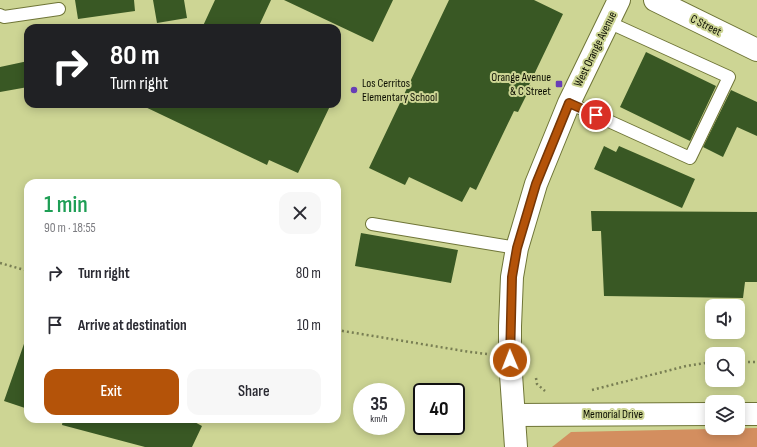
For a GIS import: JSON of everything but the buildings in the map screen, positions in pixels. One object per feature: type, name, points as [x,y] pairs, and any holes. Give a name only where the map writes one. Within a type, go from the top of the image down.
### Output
[{"type":"street","name":"West Orange Avenue","points":[[516,447],[510,360],[510,326],[512,277],[517,248],[536,184],[569,103],[619,0]]},
{"type":"street","name":"C Street","points":[[655,0],[757,50]]},
{"type":"street","name":"Memorial Drive","points":[[514,415],[705,414]]},
{"type":"street","points":[[745,414],[757,414]]},
{"type":"lane","points":[[0,15],[4,17],[59,9]]},
{"type":"lane","points":[[569,103],[690,158],[729,77],[608,22]]},
{"type":"lane","points":[[372,224],[517,248]]},
{"type":"path","points":[[0,263],[24,270]]},
{"type":"path","points":[[341,331],[489,354]]},
{"type":"path","points":[[745,362],[757,362]]},
{"type":"path","points":[[586,390],[593,390],[686,366],[705,363]]},
{"type":"path","points":[[535,373],[537,384],[544,391],[551,391]]},
{"type":"shaded area","points":[[745,428],[757,428],[757,447],[552,447],[571,432],[705,429],[705,435],[745,435]]},
{"type":"place","name":"Orange Avenue & C Street","points":[[559,84]]},
{"type":"place","name":"Los Cerritos Elementary School","points":[[354,90]]},
{"type":"route","points":[[510,360],[512,277],[517,248],[536,184],[569,103],[596,115]]}]
